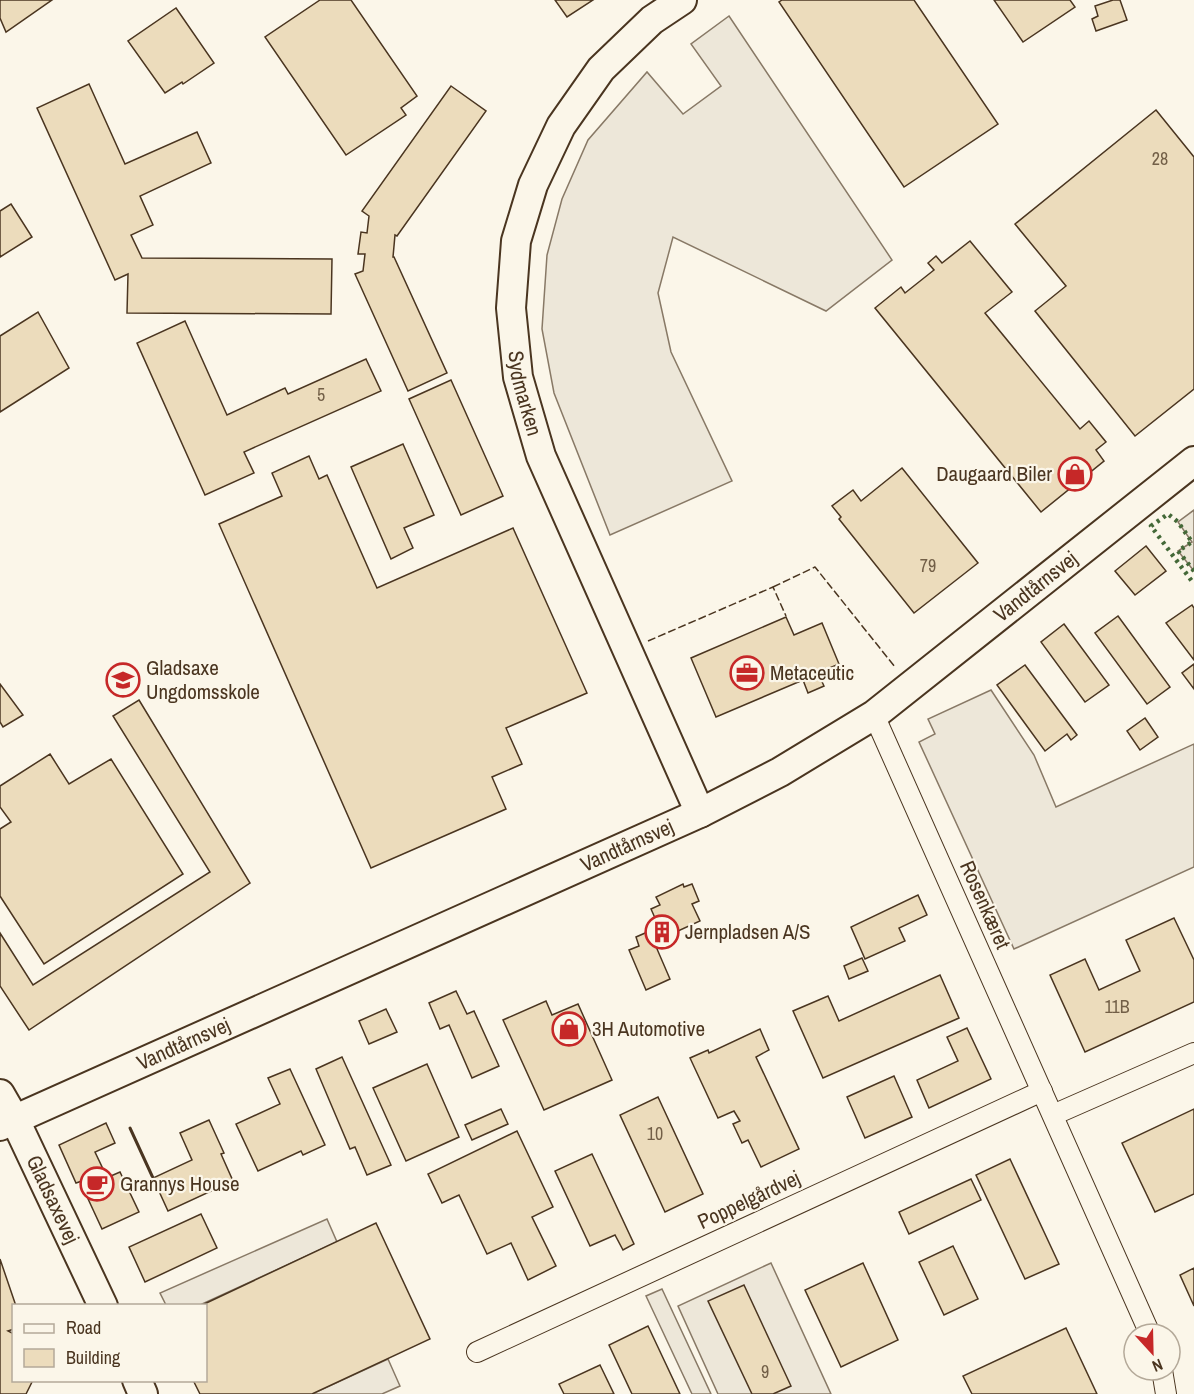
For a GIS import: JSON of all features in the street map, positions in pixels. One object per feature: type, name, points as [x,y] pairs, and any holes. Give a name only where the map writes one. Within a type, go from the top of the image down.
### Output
[{"type":"street","name":"Sydmarken","points":[[682,0],[652,20],[601,69],[561,126],[533,185],[516,241],[511,308],[518,377],[541,456],[700,813]]},
{"type":"street","name":"Vandtårnsvej","points":[[7,1123],[700,813],[780,772],[874,715],[1194,461]]},
{"type":"street","name":"Rosenkæret","points":[[874,715],[1145,1322]]},
{"type":"street","points":[[1053,1115],[1194,1053]]},
{"type":"street","name":"Poppelgårdvej","points":[[477,1352],[1042,1091]]},
{"type":"street","name":"Gladsaxevej","points":[[0,1095],[7,1123],[103,1304]]},
{"type":"shaded area","points":[[729,16],[892,260],[826,311],[673,237],[658,293],[671,352],[732,481],[610,535],[554,393],[542,329],[547,255],[562,199],[588,140],[647,72],[683,114],[721,86],[691,44]]},
{"type":"shaded area","points":[[1194,510],[1194,571],[1178,551],[1192,542],[1178,522]]},
{"type":"shaded area","points":[[991,690],[1034,755],[1056,807],[1194,744],[1194,867],[1014,949],[919,742],[935,734],[928,719]]},
{"type":"shaded area","points":[[327,1219],[337,1242],[202,1304],[166,1304],[160,1293]]},
{"type":"shaded area","points":[[771,1263],[831,1394],[718,1394],[678,1306]]},
{"type":"shaded area","points":[[662,1289],[711,1394],[692,1394],[646,1296]]},
{"type":"shaded area","points":[[388,1359],[400,1386],[382,1394],[312,1394]]},
{"type":"building","points":[[0,0],[52,0],[6,32],[0,18]]},
{"type":"building","points":[[320,0],[351,0],[417,96],[401,108],[406,115],[346,155],[265,37]]},
{"type":"building","points":[[555,0],[593,0],[567,17]]},
{"type":"building","points":[[782,0],[914,0],[998,124],[904,187],[779,2]]},
{"type":"building","points":[[994,0],[1070,0],[1075,7],[1023,42]]},
{"type":"building","points":[[1120,0],[1127,20],[1096,31],[1092,19],[1098,16],[1095,6]]},
{"type":"building","points":[[176,8],[214,63],[165,93],[128,41]]},
{"type":"building","points":[[89,84],[125,164],[197,132],[211,163],[140,196],[153,225],[131,235],[142,258],[332,259],[331,314],[127,313],[128,274],[115,280],[37,108]]},
{"type":"building","points":[[451,86],[486,111],[397,236],[395,235],[393,257],[447,373],[408,391],[355,274],[363,271],[365,254],[358,254],[361,232],[367,233],[369,216],[362,211]]},
{"type":"building","points":[[1156,110],[1194,157],[1194,389],[1135,436],[1035,311],[1066,286],[1015,224]]},
{"type":"building","points":[[11,204],[32,237],[0,257],[0,211]]},
{"type":"building","points":[[970,241],[1012,292],[985,313],[1080,429],[1089,421],[1106,442],[1096,450],[1104,461],[1041,512],[875,308],[901,287],[905,293],[934,270],[928,263],[936,256],[942,263]]},
{"type":"building","points":[[38,312],[69,368],[0,412],[0,336]]},
{"type":"building","points":[[185,321],[227,415],[285,388],[288,394],[366,359],[381,391],[244,452],[254,473],[205,495],[137,343]]},
{"type":"building","points":[[451,380],[503,496],[461,515],[409,399]]},
{"type":"building","points":[[403,444],[434,515],[404,528],[413,548],[391,559],[351,467]]},
{"type":"building","points":[[309,456],[319,479],[327,475],[377,588],[513,528],[587,693],[506,728],[522,764],[492,777],[506,809],[371,868],[219,524],[282,496],[272,473]]},
{"type":"building","points":[[902,468],[978,563],[914,613],[839,519],[841,517],[832,506],[853,490],[861,501]]},
{"type":"building","points":[[1146,546],[1166,571],[1135,595],[1115,571]]},
{"type":"building","points":[[1192,605],[1194,608],[1194,660],[1166,623]]},
{"type":"building","points":[[1118,616],[1170,687],[1147,704],[1095,633]]},
{"type":"building","points":[[786,617],[794,635],[822,623],[839,664],[818,673],[824,686],[808,693],[803,680],[716,717],[691,658]]},
{"type":"building","points":[[1064,624],[1109,685],[1085,702],[1041,642]]},
{"type":"building","points":[[1194,664],[1194,689],[1182,673]]},
{"type":"building","points":[[1025,665],[1077,735],[1071,740],[1067,734],[1045,751],[997,685]]},
{"type":"building","points":[[0,684],[23,715],[3,727],[0,722]]},
{"type":"building","points":[[139,700],[250,883],[29,1030],[0,986],[0,933],[33,985],[210,872],[113,716]]},
{"type":"building","points":[[1145,718],[1158,737],[1140,750],[1127,731]]},
{"type":"building","points":[[50,754],[69,784],[111,759],[183,874],[44,964],[0,896],[0,829],[11,822],[0,807],[0,786]]},
{"type":"building","name":"Jernpladsen A/S","points":[[683,884],[684,887],[692,884],[699,901],[692,904],[700,921],[654,942],[670,979],[646,990],[629,950],[639,946],[636,937],[659,927],[651,909],[660,905],[656,897]]},
{"type":"building","points":[[918,895],[927,915],[899,928],[905,941],[865,959],[851,927]]},
{"type":"building","points":[[1174,918],[1194,960],[1194,1002],[1085,1052],[1050,975],[1085,959],[1099,990],[1140,971],[1126,940]]},
{"type":"building","points":[[862,958],[868,971],[849,979],[844,966]]},
{"type":"building","points":[[940,975],[959,1018],[823,1078],[793,1011],[828,996],[839,1021]]},
{"type":"building","points":[[456,991],[467,1014],[474,1011],[499,1066],[472,1078],[449,1025],[440,1029],[429,1003]]},
{"type":"building","points":[[546,1001],[552,1015],[578,1004],[612,1080],[544,1110],[503,1020]]},
{"type":"building","points":[[386,1009],[397,1032],[369,1044],[359,1021]]},
{"type":"building","points":[[967,1028],[991,1079],[929,1108],[917,1080],[958,1061],[947,1037]]},
{"type":"building","points":[[760,1029],[769,1050],[756,1057],[799,1149],[761,1167],[748,1140],[742,1143],[733,1124],[740,1121],[734,1111],[718,1118],[690,1058],[708,1050],[709,1053]]},
{"type":"building","points":[[342,1057],[391,1165],[367,1175],[355,1147],[350,1149],[316,1069]]},
{"type":"building","points":[[427,1064],[459,1137],[406,1161],[373,1088]]},
{"type":"building","points":[[290,1069],[325,1145],[303,1155],[301,1151],[258,1171],[236,1124],[280,1104],[268,1078]]},
{"type":"building","points":[[894,1076],[912,1117],[865,1138],[847,1097]]},
{"type":"building","points":[[658,1097],[703,1194],[665,1212],[620,1115]]},
{"type":"building","points":[[501,1109],[508,1124],[472,1140],[465,1125]]},
{"type":"building","points":[[1194,1109],[1194,1194],[1155,1212],[1122,1143]]},
{"type":"building","points":[[209,1120],[224,1153],[221,1154],[233,1181],[168,1211],[153,1178],[192,1160],[180,1133]]},
{"type":"building","points":[[106,1123],[115,1143],[95,1152],[104,1171],[100,1172],[104,1179],[120,1172],[139,1212],[102,1229],[82,1181],[76,1183],[59,1145]]},
{"type":"building","points":[[517,1131],[553,1207],[532,1217],[556,1266],[528,1280],[511,1243],[487,1254],[459,1195],[442,1203],[428,1174]]},
{"type":"building","points":[[592,1154],[634,1244],[623,1250],[615,1235],[590,1246],[555,1171]]},
{"type":"building","points":[[1010,1159],[1059,1264],[1025,1279],[976,1175]]},
{"type":"building","points":[[971,1179],[981,1200],[909,1234],[899,1212]]},
{"type":"building","points":[[201,1214],[217,1248],[145,1282],[129,1247]]},
{"type":"building","points":[[376,1223],[430,1339],[312,1394],[200,1394],[194,1382],[207,1382],[207,1304],[204,1304]]},
{"type":"building","points":[[953,1246],[978,1299],[944,1315],[919,1262]]},
{"type":"building","points":[[0,1259],[15,1304],[12,1304],[12,1330],[8,1331],[12,1333],[12,1382],[32,1382],[26,1394],[0,1394]]},
{"type":"building","points":[[863,1263],[898,1340],[841,1367],[805,1290]]},
{"type":"building","points":[[1194,1268],[1194,1306],[1180,1275]]},
{"type":"building","points":[[744,1285],[791,1386],[773,1394],[752,1394],[708,1301]]},
{"type":"building","points":[[648,1326],[680,1394],[632,1394],[609,1345]]},
{"type":"building","points":[[1066,1328],[1097,1394],[972,1394],[963,1376]]},
{"type":"building","points":[[600,1365],[614,1394],[564,1394],[559,1384]]},
{"type":"hedge","points":[[1194,571],[1178,551],[1192,542],[1178,522],[1168,514],[1151,526],[1194,584]]},
{"type":"fence","points":[[773,587],[815,567],[895,667]]},
{"type":"fence","points":[[648,641],[773,587],[786,616]]},
{"type":"wall","points":[[130,1128],[153,1178]]},
{"type":"place","name":"Daugaard Biler","points":[[1075,474]]},
{"type":"place","name":"Metaceutic","points":[[747,673]]},
{"type":"place","name":"Gladsaxe Ungdomsskole","points":[[123,680]]},
{"type":"place","name":"Jernpladsen A/S","points":[[662,932]]},
{"type":"place","name":"3H Automotive","points":[[569,1029]]},
{"type":"place","name":"Grannys House","points":[[97,1184]]}]
